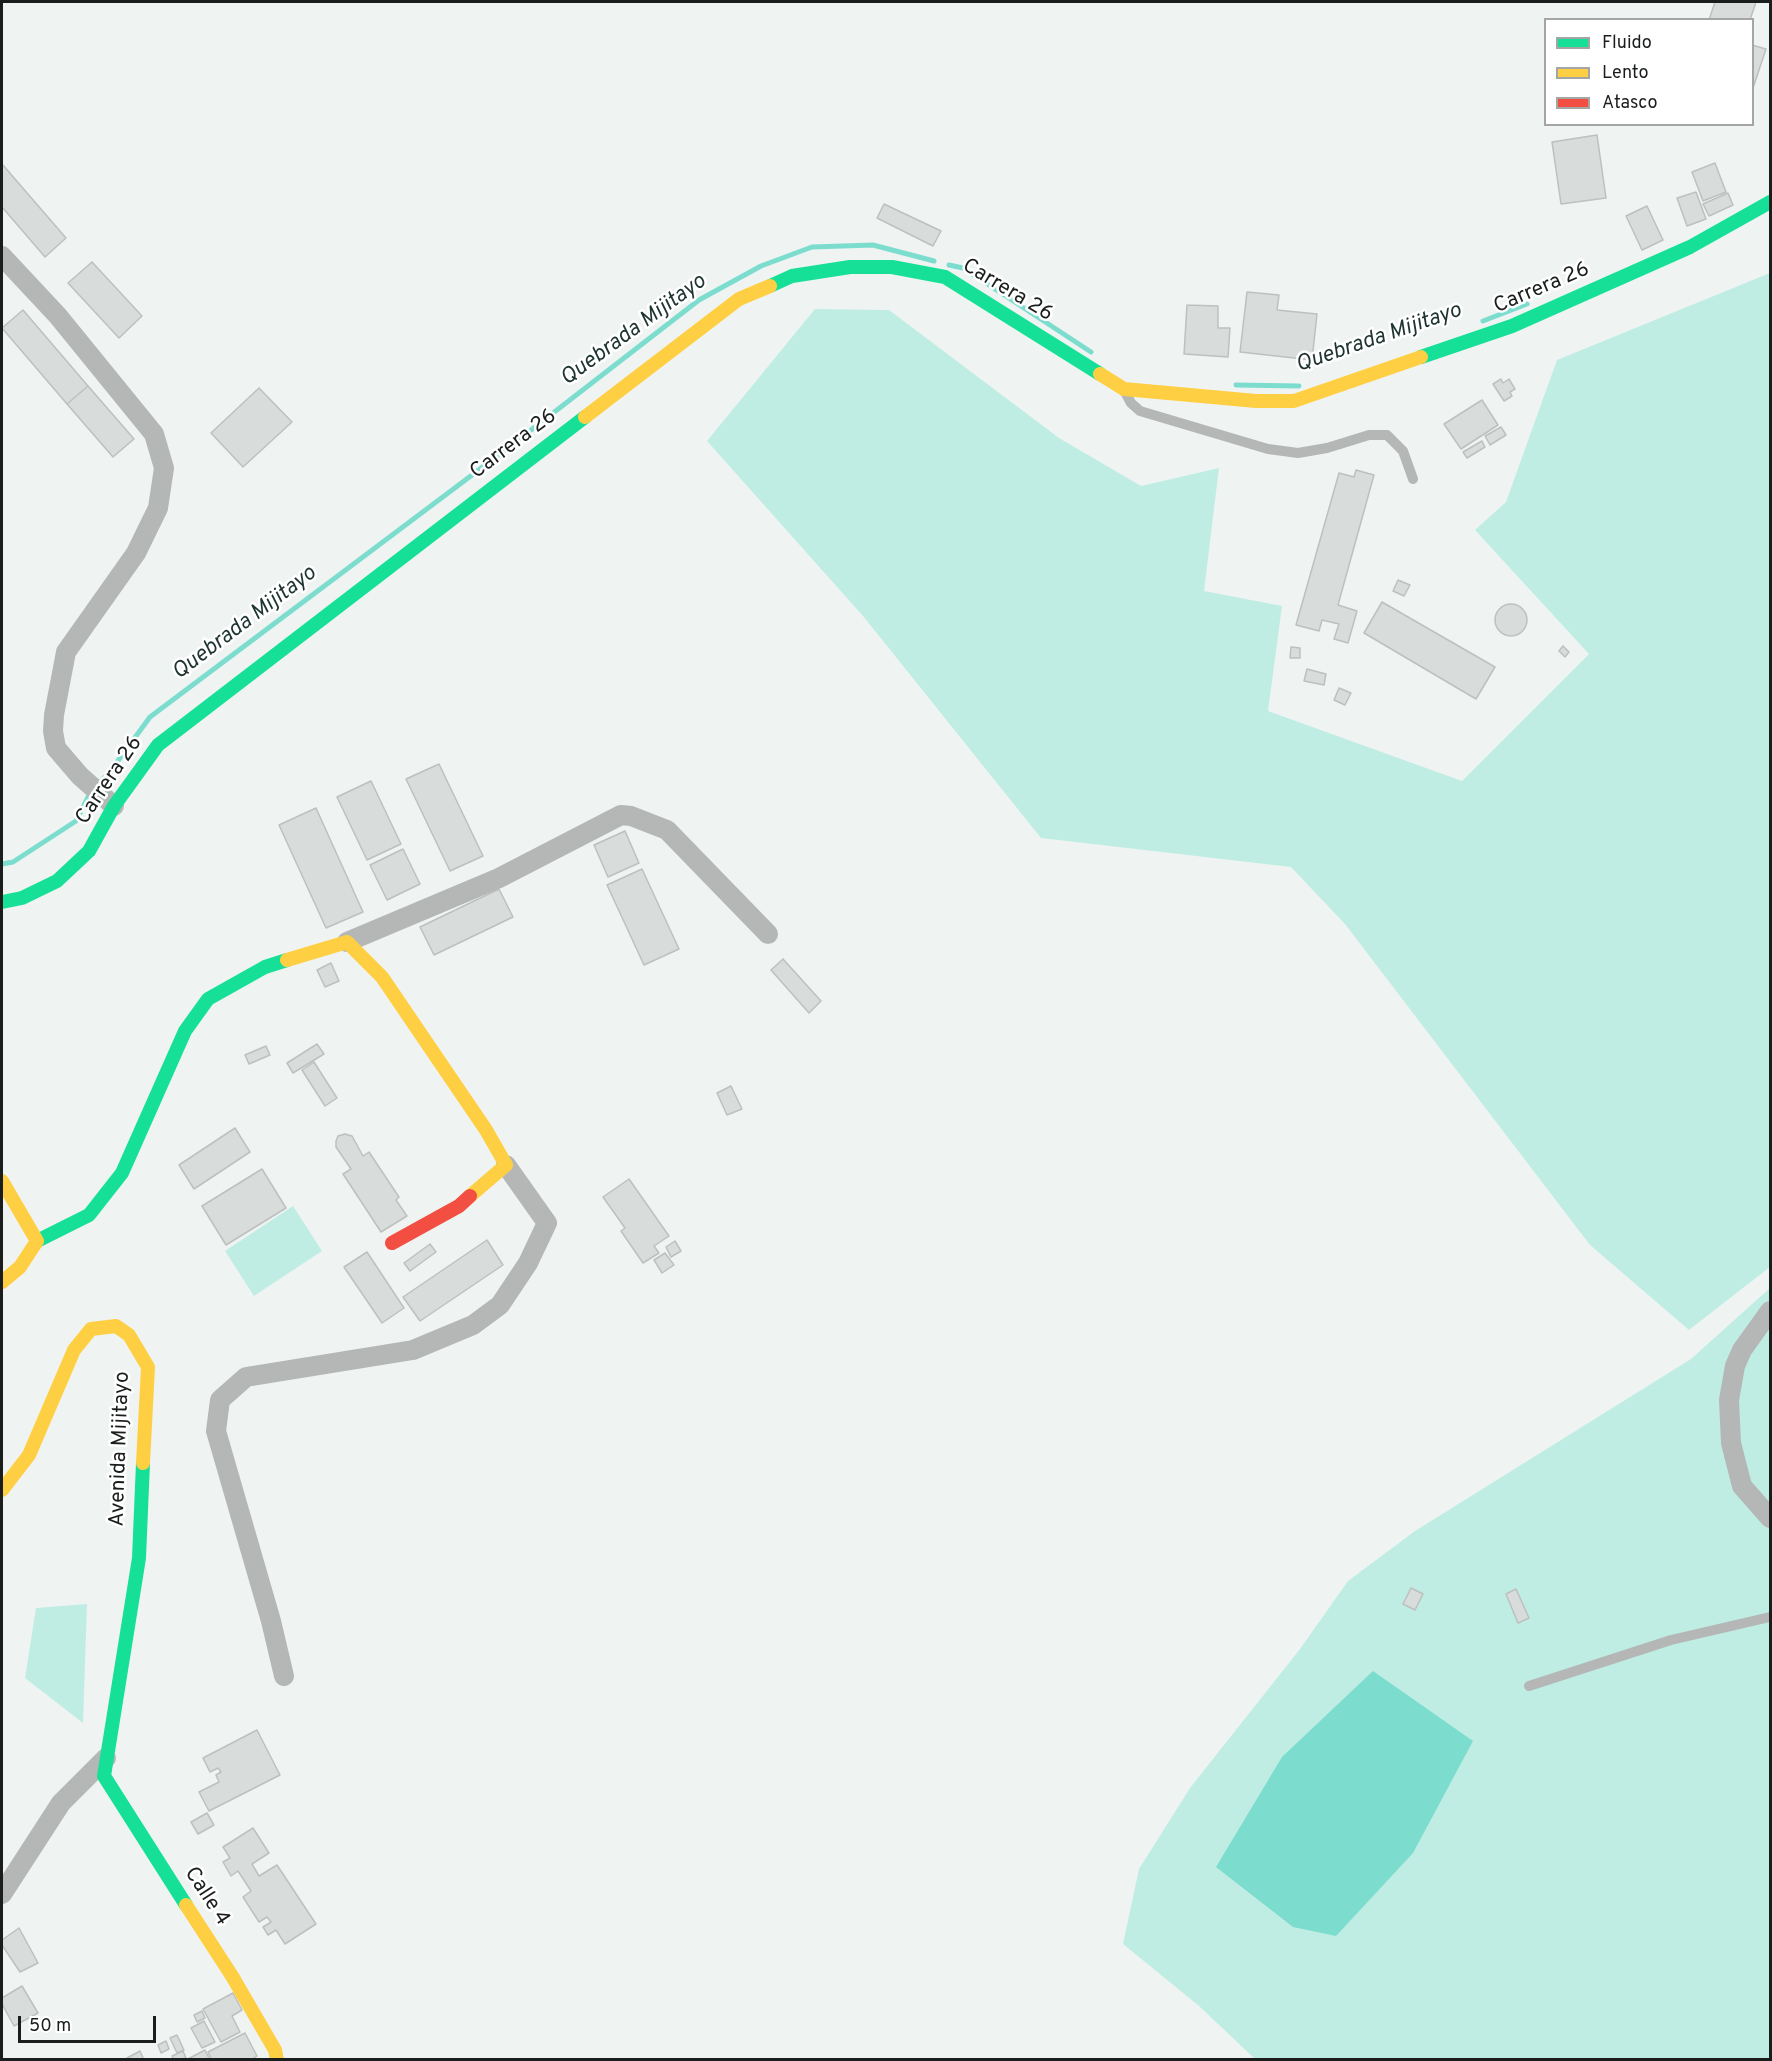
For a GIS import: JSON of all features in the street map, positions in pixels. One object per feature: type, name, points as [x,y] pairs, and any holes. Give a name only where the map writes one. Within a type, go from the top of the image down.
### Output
[{"type":"street","name":"Carrera 26","points":[[2,902],[22,898],[57,881],[89,851],[114,806],[158,745],[739,299],[792,276],[850,267],[892,267],[945,277],[1124,389],[1256,401],[1294,401],[1512,326],[1690,247],[1770,202]]},
{"type":"street","points":[[2,256],[58,316],[154,434],[164,468],[158,508],[136,553],[66,652],[53,731],[56,748],[80,776],[114,806]]},
{"type":"street","points":[[2,1282],[20,1267],[38,1241],[89,1215],[122,1173],[185,1031],[208,999],[265,968],[347,942],[499,878],[621,815],[631,816],[667,830],[768,934]]},
{"type":"street","points":[[284,1677],[271,1621],[216,1431],[220,1401],[246,1377],[413,1350],[473,1325],[501,1305],[528,1263],[547,1223],[382,977],[347,942]]},
{"type":"street","points":[[392,1243],[459,1206],[506,1165]]},
{"type":"street","points":[[2,1181],[7,1208],[38,1241]]},
{"type":"street","points":[[1770,1311],[1742,1350],[1729,1400],[1731,1443],[1742,1486],[1770,1518]]},
{"type":"street","name":"Avenida Mijitayo","points":[[2,1490],[28,1455],[74,1350],[91,1329],[117,1326],[129,1335],[148,1367],[139,1558],[106,1758]]},
{"type":"street","points":[[2,1894],[61,1803],[106,1758]]},
{"type":"street","name":"Calle 4","points":[[106,1758],[104,1776],[232,1976],[275,2050],[277,2060]]},
{"type":"lane","points":[[1124,389],[1131,403],[1140,411],[1268,449],[1298,453],[1369,435],[1387,435],[1403,451],[1413,479]]},
{"type":"lane","points":[[1529,1686],[1671,1640],[1770,1617]]},
{"type":"shaded area","points":[[1770,273],[1770,1267],[1689,1330],[1590,1245],[1345,924],[1291,867],[1041,838],[863,616],[707,441],[815,309],[889,310],[1059,438],[1141,486],[1219,468],[1204,591],[1282,606],[1268,711],[1462,781],[1589,654],[1475,530],[1506,502],[1557,360]]},
{"type":"shaded area","points":[[293,1206],[322,1251],[254,1296],[225,1251]]},
{"type":"shaded area","points":[[1770,1288],[1770,2059],[1255,2059],[1199,2006],[1123,1944],[1139,1869],[1190,1788],[1300,1649],[1348,1581],[1415,1531],[1691,1359]]},
{"type":"shaded area","points":[[87,1604],[83,1723],[25,1678],[36,1608]]},
{"type":"shaded area","points":[[1373,1671],[1473,1741],[1413,1853],[1336,1936],[1293,1927],[1216,1867],[1282,1757]]},
{"type":"building","points":[[1715,2],[1756,2],[1751,18],[1710,18]]},
{"type":"building","points":[[1754,46],[1766,49],[1754,85]]},
{"type":"building","points":[[1597,135],[1606,198],[1561,204],[1552,142]]},
{"type":"building","points":[[1715,163],[1726,192],[1703,201],[1692,172]]},
{"type":"building","points":[[2,164],[66,238],[45,257],[2,207]]},
{"type":"building","points":[[1696,192],[1706,219],[1687,226],[1677,198]]},
{"type":"building","points":[[1728,193],[1733,205],[1709,216],[1703,204]]},
{"type":"building","points":[[884,204],[941,231],[933,246],[877,218]]},
{"type":"building","points":[[1647,206],[1663,240],[1642,250],[1626,216]]},
{"type":"building","points":[[92,262],[142,316],[119,338],[68,283]]},
{"type":"building","points":[[1247,292],[1279,295],[1277,310],[1317,314],[1312,360],[1240,352]]},
{"type":"building","points":[[1187,305],[1218,306],[1218,328],[1230,328],[1228,357],[1184,354]]},
{"type":"building","points":[[23,310],[88,386],[67,404],[2,328]]},
{"type":"building","points":[[1501,379],[1503,383],[1509,379],[1515,389],[1510,392],[1512,396],[1504,401],[1493,384]]},
{"type":"building","points":[[88,386],[134,439],[113,457],[67,404]]},
{"type":"building","points":[[259,388],[292,422],[243,467],[211,433]]},
{"type":"building","points":[[1482,400],[1498,425],[1461,449],[1444,424]]},
{"type":"building","points":[[1501,427],[1506,435],[1490,445],[1485,436]]},
{"type":"building","points":[[1482,441],[1485,447],[1467,458],[1463,452]]},
{"type":"building","points":[[1356,470],[1374,475],[1338,605],[1357,611],[1348,643],[1334,639],[1339,624],[1322,620],[1319,631],[1296,625],[1339,473],[1354,477]]},
{"type":"building","points":[[1398,580],[1410,585],[1404,596],[1393,591]]},
{"type":"building","points":[[1382,602],[1495,667],[1476,699],[1364,633]]},
{"type":"building","points":[[1511,604],[1522,609],[1527,620],[1522,631],[1511,636],[1500,631],[1495,620],[1500,609]]},
{"type":"building","points":[[1563,646],[1569,652],[1565,657],[1559,651]]},
{"type":"building","points":[[1291,647],[1300,648],[1300,658],[1290,658]]},
{"type":"building","points":[[1307,669],[1326,674],[1324,685],[1304,681]]},
{"type":"building","points":[[1339,688],[1351,693],[1345,705],[1334,700]]},
{"type":"building","points":[[439,764],[483,856],[450,871],[406,779]]},
{"type":"building","points":[[371,781],[401,844],[367,860],[337,797]]},
{"type":"building","points":[[316,808],[363,912],[326,928],[279,825]]},
{"type":"building","points":[[625,831],[639,863],[608,877],[594,845]]},
{"type":"building","points":[[403,849],[420,884],[387,900],[370,865]]},
{"type":"building","points":[[642,869],[679,949],[644,965],[607,885]]},
{"type":"building","points":[[499,889],[513,917],[434,955],[420,927]]},
{"type":"building","points":[[783,959],[821,1001],[809,1013],[771,970]]},
{"type":"building","points":[[331,963],[339,981],[325,987],[317,970]]},
{"type":"building","points":[[317,1044],[324,1054],[293,1073],[287,1063]]},
{"type":"building","points":[[266,1046],[270,1055],[249,1064],[245,1055]]},
{"type":"building","points":[[314,1062],[337,1098],[325,1106],[302,1070]]},
{"type":"building","points":[[731,1086],[742,1109],[727,1115],[717,1093]]},
{"type":"building","points":[[235,1128],[250,1152],[194,1189],[179,1165]]},
{"type":"building","points":[[345,1134],[352,1136],[363,1156],[369,1152],[399,1197],[396,1200],[407,1216],[381,1232],[343,1174],[351,1169],[336,1147],[336,1141],[338,1136]]},
{"type":"building","points":[[262,1169],[286,1208],[226,1245],[202,1206]]},
{"type":"building","points":[[629,1179],[669,1236],[654,1246],[659,1253],[643,1263],[621,1231],[625,1228],[603,1197]]},
{"type":"building","points":[[487,1240],[503,1265],[420,1321],[403,1297]]},
{"type":"building","points":[[675,1241],[681,1251],[671,1257],[666,1247]]},
{"type":"building","points":[[430,1244],[436,1252],[410,1271],[404,1263]]},
{"type":"building","points":[[367,1252],[404,1308],[382,1323],[344,1267]]},
{"type":"building","points":[[665,1253],[674,1265],[662,1273],[654,1260]]},
{"type":"building","points":[[1411,1588],[1423,1594],[1415,1610],[1403,1604]]},
{"type":"building","points":[[1516,1589],[1529,1618],[1518,1623],[1506,1594]]},
{"type":"building","points":[[257,1730],[280,1775],[209,1811],[199,1792],[219,1782],[216,1775],[221,1772],[218,1768],[210,1772],[203,1758]]},
{"type":"building","points":[[207,1813],[214,1825],[198,1834],[191,1822]]},
{"type":"building","points":[[253,1828],[269,1853],[252,1864],[259,1876],[277,1865],[316,1924],[285,1944],[276,1930],[268,1935],[263,1927],[271,1922],[267,1917],[259,1922],[243,1897],[251,1891],[238,1871],[231,1876],[223,1862],[230,1858],[223,1847]]},
{"type":"building","points":[[19,1928],[38,1963],[20,1972],[2,1945],[2,1940]]},
{"type":"building","points":[[22,1986],[38,2013],[14,2026],[2,2004],[2,1998]]},
{"type":"building","points":[[233,1993],[242,2010],[232,2016],[240,2032],[221,2042],[203,2009]]},
{"type":"building","points":[[202,2011],[205,2018],[197,2022],[194,2015]]},
{"type":"building","points":[[204,2021],[215,2042],[202,2048],[191,2028]]},
{"type":"building","points":[[245,2033],[257,2056],[251,2060],[212,2060],[208,2052]]},
{"type":"building","points":[[177,2035],[184,2050],[177,2053],[170,2038]]},
{"type":"building","points":[[166,2041],[169,2049],[161,2053],[158,2045]]},
{"type":"building","points":[[205,2050],[210,2060],[186,2060]]},
{"type":"building","points":[[140,2051],[144,2060],[128,2060],[127,2058]]},
{"type":"building","points":[[183,2051],[186,2058],[174,2060],[172,2056]]},
{"type":"waterway","name":"Quebrada Mijitayo","points":[[2,864],[13,862],[76,821],[91,791],[109,773],[150,717],[504,451],[699,300],[761,266],[812,247],[873,245],[934,261]]},
{"type":"waterway","name":"Quebrada Mijitayo","points":[[949,265],[963,268],[1091,352]]},
{"type":"waterway","name":"Quebrada Mijitayo","points":[[1483,321],[1527,304]]},
{"type":"waterway","name":"Quebrada Mijitayo","points":[[1236,385],[1299,386]]},
{"type":"traffic: fast","points":[[1421,357],[1512,326],[1690,247],[1770,202]]},
{"type":"traffic: fast","points":[[770,286],[792,276],[850,267],[892,267],[945,277],[1100,374]]},
{"type":"traffic: fast","points":[[2,902],[22,898],[57,881],[89,851],[114,806],[158,745],[585,417]]},
{"type":"traffic: fast","points":[[37,1241],[89,1215],[122,1173],[185,1031],[208,999],[265,967],[287,960]]},
{"type":"traffic: fast","points":[[143,1463],[139,1558],[104,1776],[186,1905]]},
{"type":"traffic: slow","points":[[585,417],[739,299],[770,286]]},
{"type":"traffic: slow","points":[[1100,374],[1124,389],[1256,401],[1294,401],[1421,357]]},
{"type":"traffic: slow","points":[[287,960],[347,942],[382,977],[486,1130],[506,1165],[470,1196]]},
{"type":"traffic: slow","points":[[2,1181],[37,1241],[20,1267],[2,1282]]},
{"type":"traffic: slow","points":[[2,1490],[29,1455],[74,1350],[91,1329],[116,1326],[129,1335],[148,1367],[143,1463]]},
{"type":"traffic: slow","points":[[186,1905],[232,1976],[275,2050],[277,2060]]},
{"type":"traffic: jam","points":[[392,1243],[459,1206],[470,1196]]}]
